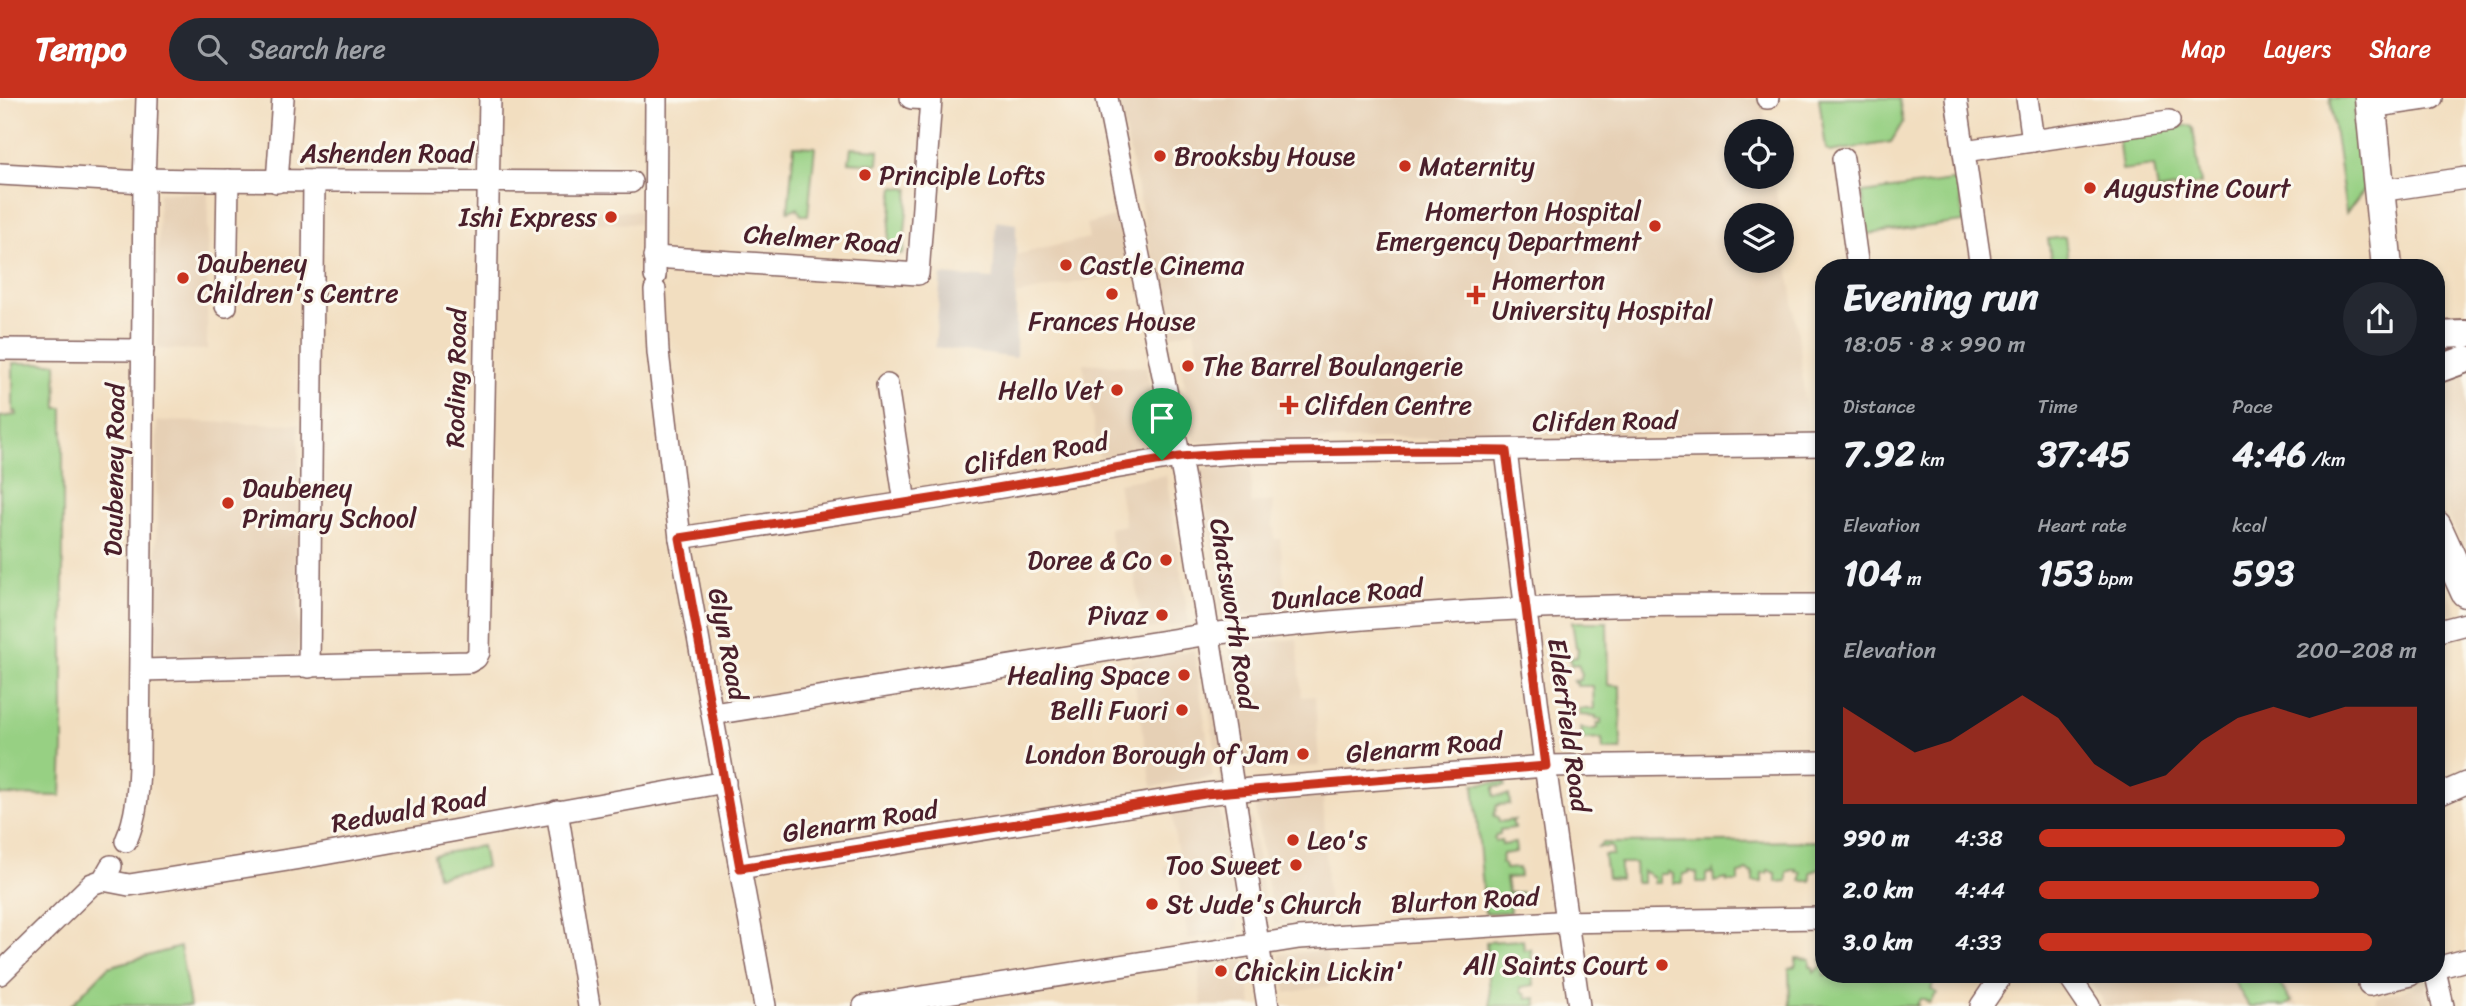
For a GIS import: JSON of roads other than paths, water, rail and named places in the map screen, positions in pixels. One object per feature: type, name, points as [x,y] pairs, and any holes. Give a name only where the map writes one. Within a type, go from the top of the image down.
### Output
[{"type":"highway","points":[[2370,103],[2386,259]]},
{"type":"highway","points":[[2445,546],[2466,592]]},
{"type":"main road","points":[[2445,335],[2466,334]]},
{"type":"main road","points":[[2445,352],[2466,346]]},
{"type":"main road","points":[[2445,367],[2466,359]]},
{"type":"street","name":"Daubeney Road","points":[[126,841],[134,824],[137,804],[141,670],[144,181],[147,98]]},
{"type":"street","points":[[278,182],[283,98]]},
{"type":"street","name":"Roding Road","points":[[309,667],[469,662],[476,658],[479,652],[490,98]]},
{"type":"street","name":"Glyn Road","points":[[656,98],[655,274],[658,352],[680,538],[765,1006]]},
{"type":"street","name":"Chelmer Road","points":[[655,274],[918,274],[931,99],[911,98]]},
{"type":"street","name":"Chatsworth Road","points":[[1107,98],[1180,457],[1268,1006]]},
{"type":"street","points":[[1956,98],[1980,259]]},
{"type":"street","points":[[2027,98],[2033,141]]},
{"type":"street","points":[[2370,103],[2432,98]]},
{"type":"street","points":[[1964,150],[2169,121]]},
{"type":"street","points":[[1843,159],[1857,259]]},
{"type":"street","name":"Ashenden Road","points":[[0,174],[144,181],[631,182]]},
{"type":"street","points":[[2379,191],[2466,178]]},
{"type":"street","points":[[226,306],[228,180]]},
{"type":"street","points":[[141,670],[309,667],[314,182]]},
{"type":"street","points":[[0,349],[143,350]]},
{"type":"street","points":[[887,385],[905,503]]},
{"type":"street","name":"Clifden Road","points":[[680,538],[1180,457],[1238,453],[1815,445]]},
{"type":"street","name":"Elderfield Road","points":[[1506,451],[1579,1006]]},
{"type":"street","name":"Dunlace Road","points":[[713,714],[1209,634],[1525,609],[1815,605]]},
{"type":"street","points":[[2445,629],[2466,624]]},
{"type":"street","name":"Glenarm Road","points":[[740,868],[1233,791],[1546,766],[1815,762]]},
{"type":"street","name":"Redwald Road","points":[[0,974],[92,884],[107,873],[130,886],[725,782]]},
{"type":"street","points":[[2445,792],[2466,783]]},
{"type":"street","points":[[557,811],[589,1006]]},
{"type":"street","name":"Blurton Road","points":[[864,1006],[1299,938],[1568,922],[1815,918]]},
{"type":"street","points":[[2445,966],[2466,960]]},
{"type":"street","points":[[1981,1006],[1997,983]]},
{"type":"street","points":[[2073,983],[2089,1006]]},
{"type":"street","points":[[2369,985],[2377,983]]},
{"type":"street","points":[[2438,983],[2443,1006]]},
{"type":"place","name":"Brooksby House","points":[[1160,156]]},
{"type":"place","name":"Maternity","points":[[1405,166]]},
{"type":"place","name":"Principle Lofts","points":[[865,175]]},
{"type":"place","name":"Augustine Court","points":[[2090,188]]},
{"type":"place","name":"Ishi Express","points":[[611,217]]},
{"type":"place","name":"Homerton Hospital Emergency Department","points":[[1655,226]]},
{"type":"place","name":"Castle Cinema","points":[[1066,265]]},
{"type":"place","name":"Daubeney Children's Centre","points":[[183,278]]},
{"type":"place","name":"Frances House","points":[[1112,294]]},
{"type":"place","name":"Homerton University Hospital","points":[[1476,295]]},
{"type":"place","name":"The Barrel Boulangerie","points":[[1188,366]]},
{"type":"place","name":"Hello Vet","points":[[1117,390]]},
{"type":"place","name":"Clifden Centre","points":[[1289,405]]},
{"type":"place","name":"Daubeney Primary School","points":[[228,503]]},
{"type":"place","name":"Doree & Co","points":[[1166,560]]},
{"type":"place","name":"Pivaz","points":[[1162,615]]},
{"type":"place","name":"Healing Space","points":[[1184,675]]},
{"type":"place","name":"Belli Fuori","points":[[1182,710]]},
{"type":"place","name":"London Borough of Jam","points":[[1303,754]]},
{"type":"place","name":"Leo's","points":[[1293,840]]},
{"type":"place","name":"Too Sweet","points":[[1296,865]]},
{"type":"place","name":"St Jude's Church","points":[[1152,904]]},
{"type":"place","name":"All Saints Court","points":[[1662,965]]},
{"type":"place","name":"Chickin Lickin'","points":[[1221,971]]}]
